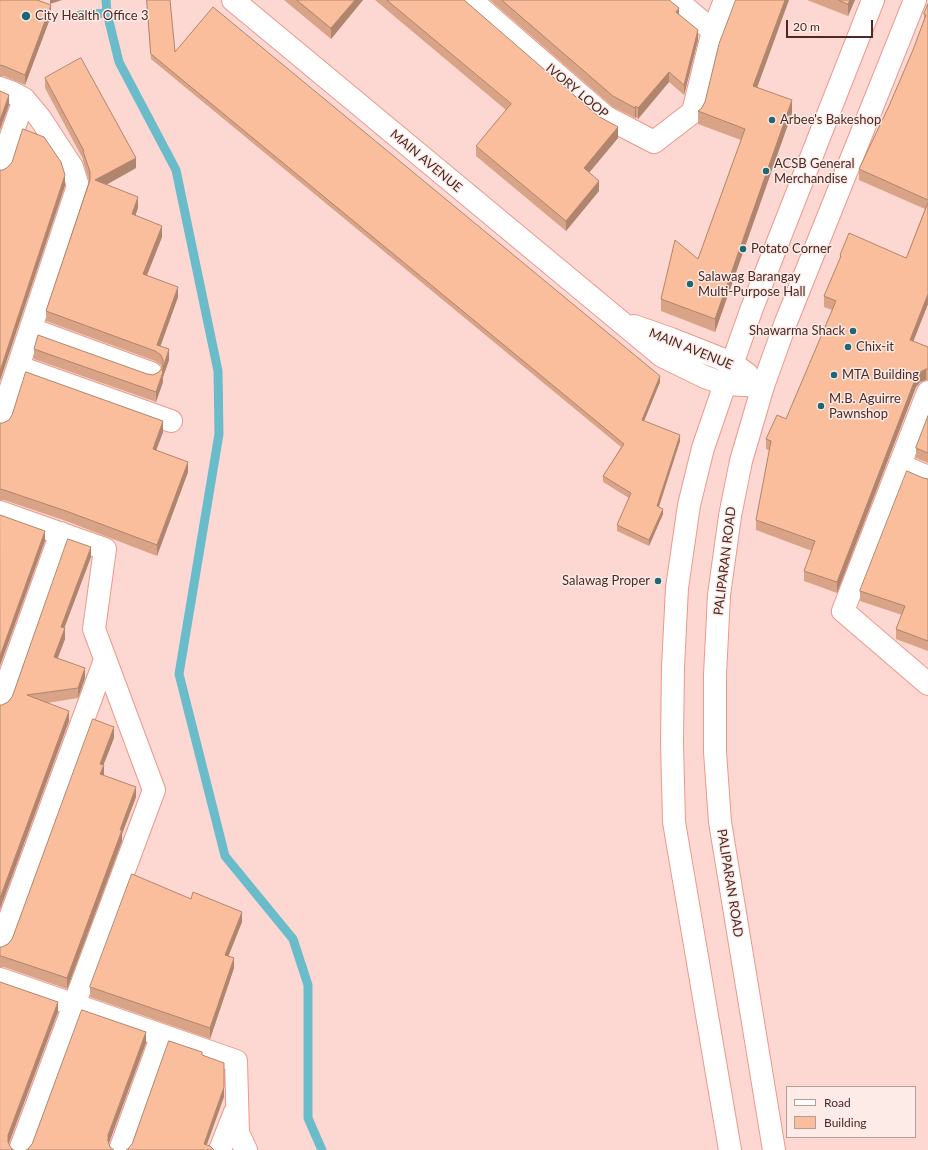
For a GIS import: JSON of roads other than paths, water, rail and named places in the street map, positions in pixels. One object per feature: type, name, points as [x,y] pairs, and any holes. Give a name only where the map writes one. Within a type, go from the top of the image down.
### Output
[{"type":"street","name":"MAIN AVENUE","points":[[233,0],[662,356],[705,377],[728,374],[763,386]]},
{"type":"street","name":"IVORY LOOP","points":[[471,0],[606,117],[654,142],[693,112],[713,31],[725,0]]},
{"type":"street","points":[[676,0],[713,31]]},
{"type":"street","points":[[730,1150],[674,822],[672,743],[673,667],[678,580],[689,505],[703,448],[752,308],[873,0]]},
{"type":"street","name":"PALIPARAN ROAD","points":[[774,1150],[720,822],[716,752],[715,674],[719,594],[730,516],[742,461],[763,386],[789,315],[915,0]]},
{"type":"street","points":[[0,88],[24,99],[40,118],[72,167],[78,186],[0,421]]},
{"type":"street","points":[[0,168],[24,99]]},
{"type":"street","points":[[31,329],[151,373]]},
{"type":"street","points":[[19,367],[171,421]]},
{"type":"street","points":[[926,676],[843,612],[928,392]]},
{"type":"street","points":[[900,465],[928,476]]},
{"type":"street","points":[[0,512],[105,549],[94,629],[154,790],[20,1150]]},
{"type":"street","points":[[0,703],[61,533]]},
{"type":"street","points":[[0,945],[105,660]]},
{"type":"street","points":[[0,979],[236,1060],[238,1133],[246,1150]]},
{"type":"street","points":[[120,1150],[162,1035]]},
{"type":"street","points":[[220,1150],[237,1107]]},
{"type":"waterway","points":[[106,0],[107,13],[119,62],[176,170],[218,371],[219,434],[179,674],[225,856],[293,939],[308,985],[308,1118],[322,1150]]},
{"type":"waterway","points":[[80,15],[107,13]]},
{"type":"place","name":"City Health Office 3","points":[[26,16]]},
{"type":"place","name":"Arbee's Bakeshop","points":[[772,120]]},
{"type":"place","name":"ACSB General Merchandise","points":[[766,171]]},
{"type":"place","name":"Potato Corner","points":[[743,249]]},
{"type":"place","name":"Salawag Barangay Multi-Purpose Hall","points":[[690,284]]},
{"type":"place","name":"Shawarma Shack","points":[[853,331]]},
{"type":"place","name":"Chix-it","points":[[848,347]]},
{"type":"place","name":"MTA Building","points":[[834,375]]},
{"type":"place","name":"M.B. Aguirre Pawnshop","points":[[821,406]]},
{"type":"place","name":"Salawag Proper","points":[[658,581]]}]
